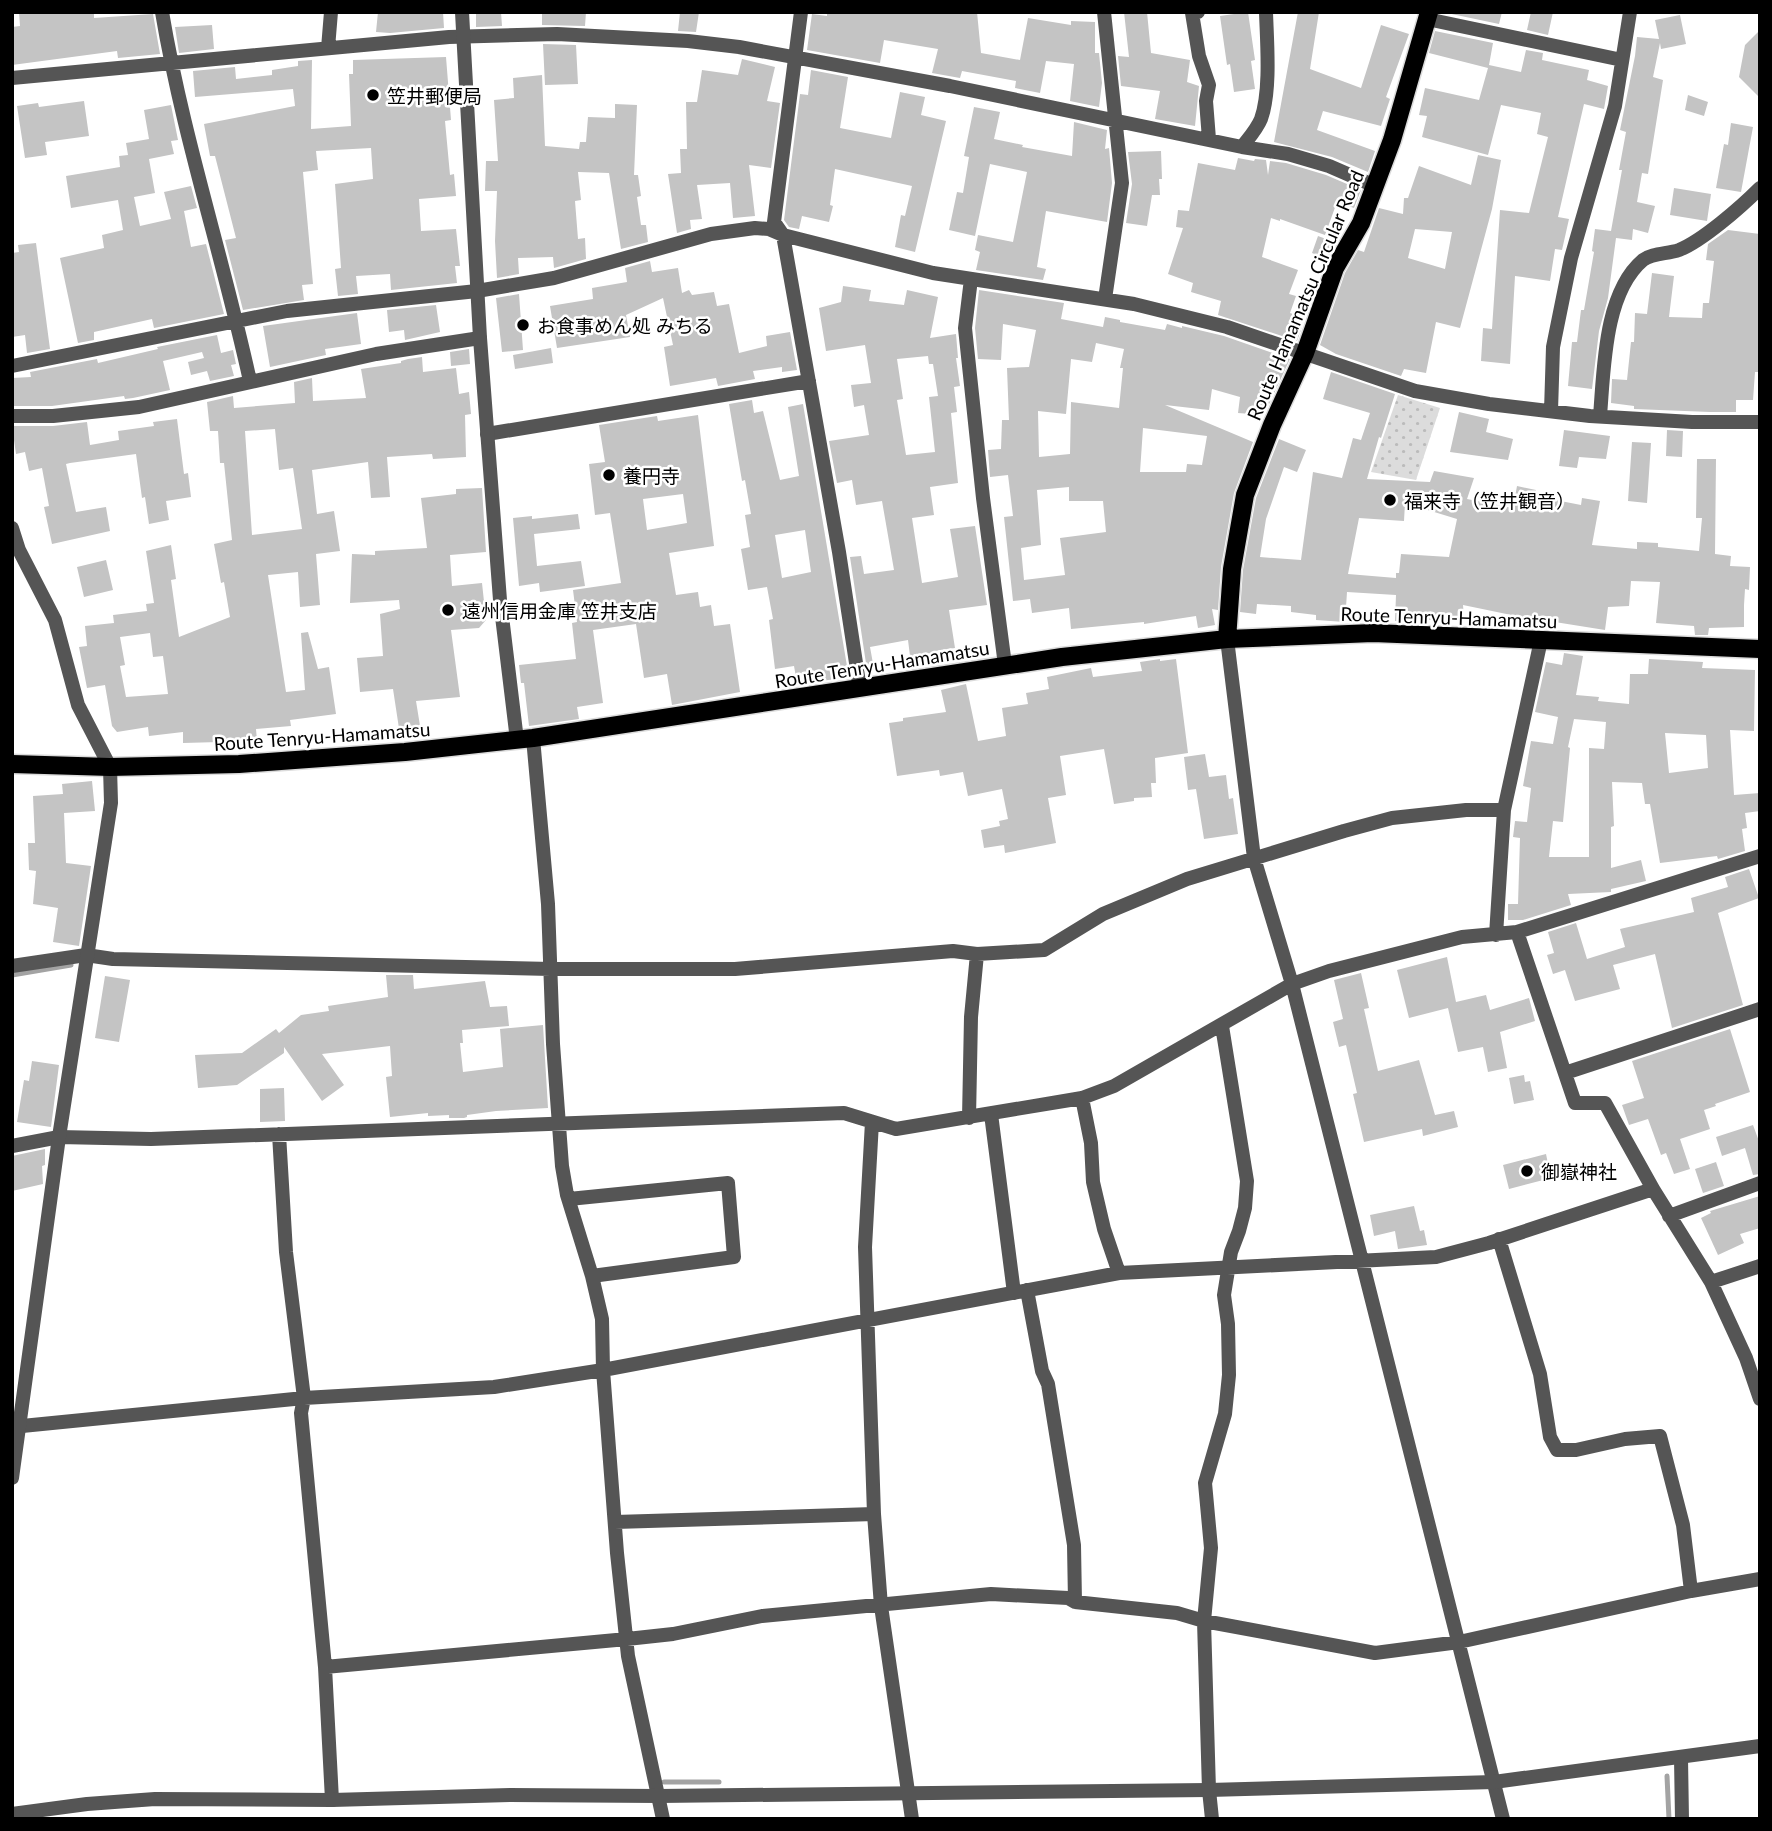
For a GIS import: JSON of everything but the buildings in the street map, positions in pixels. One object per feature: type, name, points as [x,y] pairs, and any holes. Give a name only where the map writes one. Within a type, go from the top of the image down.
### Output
[{"type":"main road","name":"Route Hamamatsu Circular Road","points":[[1227,639],[1232,569],[1245,495],[1272,425],[1305,353],[1335,268],[1361,223],[1392,140],[1428,16]]},
{"type":"main road","name":"Route Tenryu-Hamamatsu","points":[[12,764],[110,767],[253,763],[405,752],[525,739],[1005,665],[1227,639],[1373,633],[1760,649]]},
{"type":"street","points":[[162,12],[170,62],[250,380]]},
{"type":"street","points":[[328,48],[331,12]]},
{"type":"street","points":[[462,12],[480,338],[500,600],[546,878],[558,1123],[569,1199],[602,1319],[603,1370],[628,1656],[663,1819]]},
{"type":"street","points":[[801,12],[774,222],[783,235],[860,689]]},
{"type":"street","points":[[1104,12],[1122,192],[1105,299]]},
{"type":"street","points":[[1198,12],[1192,13],[1199,56],[1209,85],[1206,101],[1209,138]]},
{"type":"street","points":[[1242,147],[1261,121],[1265,91],[1266,12]]},
{"type":"street","points":[[1551,411],[1553,347],[1571,258],[1615,106],[1630,12]]},
{"type":"street","points":[[1428,16],[1622,60]]},
{"type":"street","points":[[12,78],[449,37],[557,34],[688,41],[739,47],[950,86],[1242,147],[1288,154],[1329,166],[1375,186]]},
{"type":"street","points":[[1600,416],[1605,360],[1623,282],[1645,258],[1678,250],[1693,242],[1760,188]]},
{"type":"street","points":[[12,366],[322,306],[477,291],[554,278],[711,234],[755,228],[769,229],[783,235],[933,273],[1105,299],[1227,327],[1415,391],[1489,404],[1600,416],[1692,422],[1760,422]]},
{"type":"street","points":[[971,279],[965,328],[984,510],[1005,665]]},
{"type":"street","points":[[12,416],[53,416],[139,407],[212,392],[250,380],[376,354],[480,338]]},
{"type":"street","points":[[487,434],[809,381]]},
{"type":"street","points":[[12,528],[19,550],[55,620],[78,705],[110,767],[111,803],[16,1426],[12,1478]]},
{"type":"street","points":[[1227,639],[1254,858],[1292,984],[1503,1819]]},
{"type":"street","points":[[1496,935],[1504,810],[1541,640]]},
{"type":"street","points":[[12,966],[86,955],[113,959],[551,969],[735,969],[953,951],[977,954],[1044,950],[1103,914],[1187,879],[1254,858],[1392,818],[1466,810],[1504,810]]},
{"type":"street","points":[[12,1146],[59,1137],[151,1139],[844,1113],[896,1129],[969,1118],[1082,1098],[1114,1086],[1292,984],[1329,971],[1462,937],[1517,932],[1760,856]]},
{"type":"street","points":[[1517,932],[1575,1103],[1605,1103],[1653,1189],[1711,1282],[1746,1358],[1760,1399]]},
{"type":"street","points":[[969,1118],[971,1017],[977,954]]},
{"type":"street","points":[[1565,1073],[1760,1009]]},
{"type":"street","points":[[1213,1819],[1209,1790],[1204,1621],[1211,1548],[1205,1483],[1226,1414],[1229,1375],[1228,1324],[1224,1295],[1227,1268],[1245,1208],[1247,1181],[1222,1026]]},
{"type":"street","points":[[1082,1098],[1091,1143],[1093,1182],[1104,1229],[1119,1273]]},
{"type":"street","points":[[991,1114],[1021,1291],[1050,1396],[1074,1545],[1075,1602]]},
{"type":"street","points":[[872,1122],[866,1247],[866,1321],[874,1514],[881,1606],[912,1819]]},
{"type":"street","points":[[279,1134],[286,1252],[304,1398],[301,1413],[325,1667],[332,1800]]},
{"type":"street","points":[[569,1199],[728,1182],[734,1257],[592,1276]]},
{"type":"street","points":[[1669,1216],[1760,1183]]},
{"type":"street","points":[[16,1426],[304,1398],[495,1387],[603,1370],[1119,1273],[1436,1257],[1653,1189]]},
{"type":"street","points":[[1499,1239],[1540,1374],[1550,1437],[1558,1450],[1576,1450],[1625,1439],[1660,1436],[1683,1525],[1691,1591]]},
{"type":"street","points":[[1711,1282],[1760,1266]]},
{"type":"street","points":[[615,1522],[874,1514]]},
{"type":"street","points":[[325,1667],[627,1640],[673,1634],[762,1616],[991,1594],[1068,1598],[1075,1602],[1177,1613],[1204,1621],[1375,1653],[1459,1642],[1691,1591],[1760,1579]]},
{"type":"street","points":[[12,1814],[87,1804],[155,1799],[332,1800],[1209,1790],[1494,1782],[1760,1746]]},
{"type":"street","points":[[1681,1758],[1682,1819]]},
{"type":"shaded area","points":[[1398,395],[1440,408],[1416,480],[1371,472]]},
{"type":"waterway","points":[[12,975],[71,965]]},
{"type":"waterway","points":[[1667,1776],[1669,1819]]},
{"type":"waterway","points":[[664,1782],[719,1782]]},
{"type":"place","name":"笠井郵便局","points":[[373,95]]},
{"type":"place","name":"お食事めん処 みちる","points":[[523,325]]},
{"type":"place","name":"養円寺","points":[[609,475]]},
{"type":"place","name":"福来寺（笠井観音）","points":[[1390,500]]},
{"type":"place","name":"遠州信用金庫 笠井支店","points":[[448,610]]},
{"type":"place","name":"御嶽神社","points":[[1527,1171]]}]
